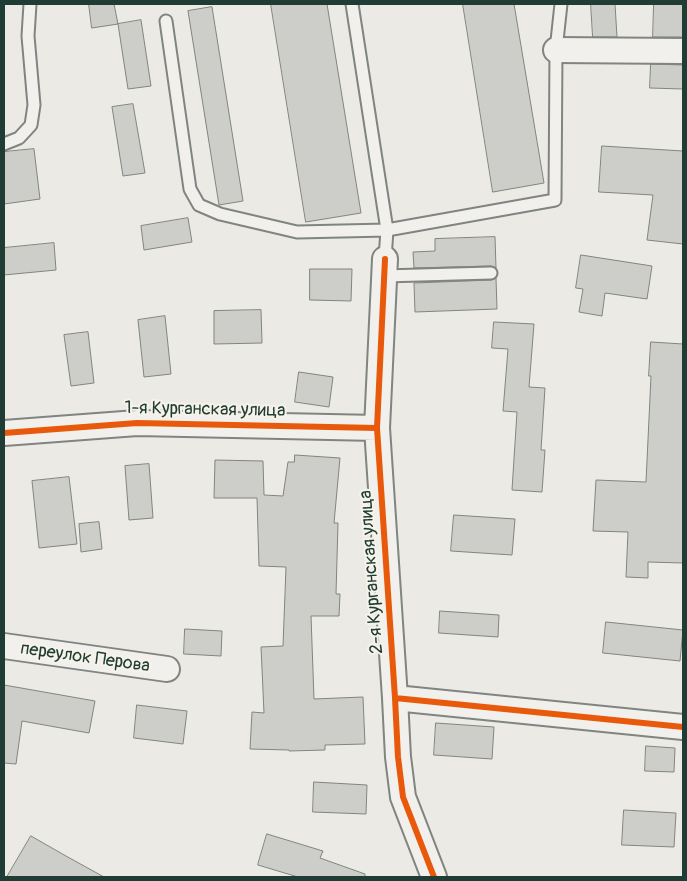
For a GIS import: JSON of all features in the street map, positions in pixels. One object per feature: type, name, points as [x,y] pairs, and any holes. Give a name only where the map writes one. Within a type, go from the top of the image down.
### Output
[{"type":"street","points":[[556,50],[683,51]]},
{"type":"street","name":"2-я Курганская улица","points":[[384,267],[377,428],[398,757],[403,797],[434,877]]},
{"type":"street","name":"1-я Курганская улица","points":[[4,433],[137,423],[377,428]]},
{"type":"street","name":"переулок Перова","points":[[4,646],[167,669]]},
{"type":"street","points":[[395,698],[683,727]]},
{"type":"lane","points":[[4,144],[19,138],[31,125],[34,105],[28,36],[30,4]]},
{"type":"lane","points":[[352,4],[387,230],[384,267],[491,273]]},
{"type":"lane","points":[[166,21],[190,189],[199,205],[220,214],[296,232],[387,230],[555,200],[556,50],[561,4]]},
{"type":"building","points":[[89,4],[114,4],[118,24],[92,28]]},
{"type":"building","points":[[271,4],[327,4],[361,213],[306,222]]},
{"type":"building","points":[[463,4],[514,4],[544,183],[493,192]]},
{"type":"building","points":[[591,4],[615,4],[617,37],[593,37]]},
{"type":"building","points":[[654,4],[683,4],[683,37],[653,37]]},
{"type":"building","points":[[212,7],[243,201],[219,205],[188,11]]},
{"type":"building","points":[[141,20],[151,86],[128,89],[118,24]]},
{"type":"building","points":[[651,64],[683,65],[683,89],[650,88]]},
{"type":"building","points":[[133,104],[145,173],[123,176],[112,107]]},
{"type":"building","points":[[602,146],[683,151],[683,244],[647,240],[653,195],[599,192]]},
{"type":"building","points":[[34,149],[40,199],[4,204],[4,152]]},
{"type":"building","points":[[188,218],[192,242],[144,250],[141,226]]},
{"type":"building","points":[[495,237],[496,268],[491,266],[414,268],[413,252],[435,251],[435,239]]},
{"type":"building","points":[[54,243],[56,270],[4,275],[4,248]]},
{"type":"building","points":[[581,255],[652,266],[647,299],[605,293],[602,316],[579,312],[583,289],[576,288]]},
{"type":"building","points":[[310,269],[352,269],[351,301],[310,300]]},
{"type":"building","points":[[496,278],[497,309],[415,312],[414,283],[491,280]]},
{"type":"building","points":[[261,310],[262,343],[214,344],[214,311]]},
{"type":"building","points":[[165,316],[171,374],[144,377],[138,320]]},
{"type":"building","points":[[494,322],[534,324],[529,387],[545,388],[541,450],[545,450],[542,492],[512,490],[517,412],[503,411],[508,349],[492,348]]},
{"type":"building","points":[[88,332],[94,383],[71,386],[64,335]]},
{"type":"building","points":[[651,342],[683,344],[683,563],[648,562],[648,578],[626,577],[628,532],[593,531],[596,480],[646,482]]},
{"type":"building","points":[[299,372],[333,377],[329,407],[295,402]]},
{"type":"building","points":[[295,455],[340,458],[334,523],[338,523],[336,594],[340,594],[339,616],[311,616],[314,699],[363,697],[365,744],[325,745],[325,750],[250,749],[252,712],[264,713],[261,647],[283,646],[286,567],[259,566],[257,498],[214,498],[215,460],[263,461],[264,495],[283,496],[288,462],[294,462]]},
{"type":"building","points":[[149,464],[153,518],[129,520],[125,466]]},
{"type":"building","points":[[69,477],[77,544],[39,548],[32,481]]},
{"type":"building","points":[[454,515],[515,519],[512,555],[451,551]]},
{"type":"building","points":[[99,522],[102,549],[81,552],[79,524]]},
{"type":"building","points":[[440,611],[499,615],[498,637],[439,633]]},
{"type":"building","points":[[606,622],[683,630],[680,661],[603,653]]},
{"type":"building","points":[[185,629],[222,631],[221,656],[184,654]]},
{"type":"building","points":[[4,685],[95,701],[89,733],[22,721],[16,764],[4,763]]},
{"type":"building","points":[[137,705],[187,711],[183,744],[134,738]]},
{"type":"building","points":[[436,723],[494,727],[492,759],[434,755]]},
{"type":"building","points":[[646,746],[675,748],[674,772],[645,771]]},
{"type":"building","points":[[314,782],[367,785],[366,814],[313,812]]},
{"type":"building","points":[[624,810],[676,813],[674,847],[622,845]]},
{"type":"building","points":[[267,834],[323,851],[320,858],[365,874],[365,877],[298,877],[258,865]]},
{"type":"building","points":[[31,836],[66,856],[104,877],[7,877]]},
{"type":"cycle path","points":[[385,259],[377,428],[398,757],[403,797],[434,877]]},
{"type":"cycle path","points":[[4,433],[137,423],[377,428]]},
{"type":"cycle path","points":[[395,698],[683,727]]}]
